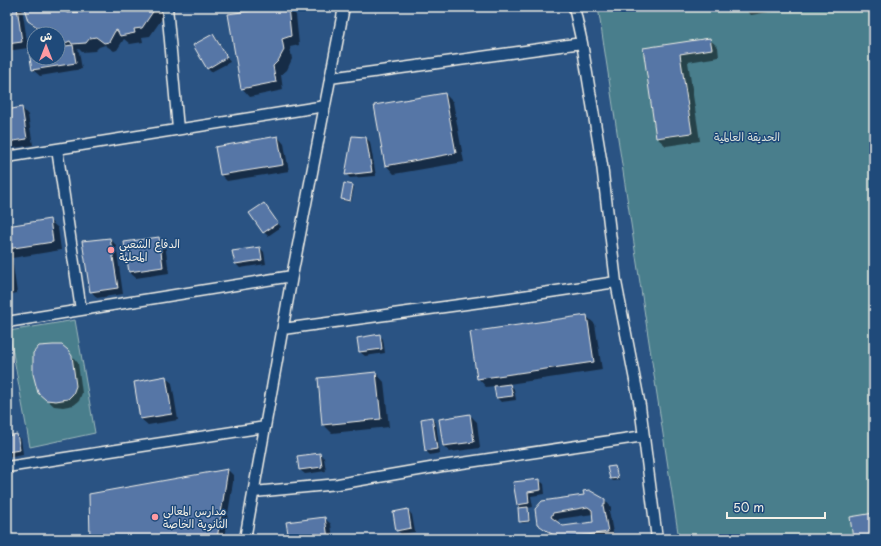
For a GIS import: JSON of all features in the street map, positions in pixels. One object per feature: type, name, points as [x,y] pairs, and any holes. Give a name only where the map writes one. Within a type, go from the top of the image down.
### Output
[{"type":"street","points":[[167,7],[178,129]]},
{"type":"street","points":[[245,539],[292,276],[344,7]]},
{"type":"street","points":[[574,7],[582,43],[602,165],[616,282],[640,406],[656,539]]},
{"type":"street","points":[[330,78],[582,43]]},
{"type":"street","points":[[7,157],[324,106]]},
{"type":"street","points":[[57,149],[81,310]]},
{"type":"street","points":[[7,322],[292,276]]},
{"type":"street","points":[[283,329],[616,282]]},
{"type":"street","points":[[7,467],[265,427]]},
{"type":"street","points":[[254,492],[338,484],[442,466],[644,436]]},
{"type":"green space","name":"الحديقة العالمية","points":[[598,7],[874,7],[874,539],[679,539]]},
{"type":"green space","points":[[75,320],[95,433],[30,447],[9,331]]},
{"type":"building","points":[[7,7],[17,7],[22,42],[7,44]]},
{"type":"building","points":[[29,7],[60,7],[67,13],[83,12],[86,7],[156,7],[142,28],[134,29],[135,33],[120,36],[117,30],[109,42],[104,43],[96,37],[90,38],[86,43],[72,44],[70,41],[66,43],[66,26],[36,26],[28,21],[25,11]]},
{"type":"building","points":[[276,7],[288,7],[291,36],[282,39],[284,50],[278,61],[273,66],[276,82],[241,89],[228,14]]},
{"type":"building","points":[[213,34],[227,57],[207,69],[193,45]]},
{"type":"building","points":[[710,38],[712,49],[680,54],[692,133],[656,138],[643,48]]},
{"type":"building","points":[[73,45],[76,63],[66,65],[66,46]]},
{"type":"building","points":[[31,66],[57,66],[32,70]]},
{"type":"building","points":[[445,93],[456,153],[385,166],[374,105]]},
{"type":"building","points":[[22,107],[27,139],[7,142],[7,110]]},
{"type":"building","points":[[278,136],[283,165],[220,175],[215,147]]},
{"type":"building","points":[[352,136],[366,137],[372,172],[345,175]]},
{"type":"building","points":[[344,183],[353,185],[350,201],[341,199]]},
{"type":"building","points":[[264,203],[278,223],[263,233],[249,213]]},
{"type":"building","points":[[50,219],[53,242],[7,249],[7,226]]},
{"type":"building","points":[[159,237],[163,267],[129,272],[124,242]]},
{"type":"building","points":[[110,238],[118,288],[90,292],[82,241]]},
{"type":"building","points":[[260,247],[262,260],[235,264],[232,251]]},
{"type":"building","points":[[587,315],[594,362],[477,379],[470,332]]},
{"type":"building","points":[[380,334],[382,349],[359,352],[357,338]]},
{"type":"building","points":[[62,345],[72,356],[76,386],[73,394],[68,399],[56,401],[46,400],[38,393],[33,374],[33,353],[39,346]]},
{"type":"building","points":[[376,372],[381,419],[322,425],[318,378]]},
{"type":"building","points":[[166,376],[172,414],[140,419],[134,382]]},
{"type":"building","points":[[510,384],[513,396],[496,398],[494,386]]},
{"type":"building","points":[[470,414],[474,442],[443,446],[439,419]]},
{"type":"building","points":[[432,417],[437,449],[425,451],[421,419]]},
{"type":"building","points":[[17,434],[20,450],[7,452],[7,436]]},
{"type":"building","points":[[320,453],[322,467],[299,470],[297,456]]},
{"type":"building","points":[[615,466],[618,478],[610,479],[607,467]]},
{"type":"building","name":"مدارس المعالي الثانوية الخاصة","points":[[228,469],[217,539],[90,539],[89,494]]},
{"type":"building","points":[[540,479],[541,490],[528,492],[529,503],[517,505],[513,482]]},
{"type":"building","points":[[589,490],[605,499],[605,505],[603,505],[608,532],[559,539],[537,524],[535,509],[542,501],[584,495],[583,491]],"holes":[[[588,507],[592,510],[593,522],[563,526],[551,517],[553,513]]]},
{"type":"building","points":[[528,507],[529,521],[519,522],[518,508]]},
{"type":"building","points":[[408,509],[411,528],[396,531],[393,512]]},
{"type":"building","points":[[874,513],[874,539],[853,539],[850,517]]},
{"type":"building","points":[[325,517],[328,539],[289,539],[286,522]]},
{"type":"building","points":[[552,535],[552,539],[542,539],[541,537]]},
{"type":"place","name":"الدفاع الشعبي المحلية","points":[[111,250]]},
{"type":"place","name":"مدارس المعالي الثانوية الخاصة","points":[[155,517]]}]
